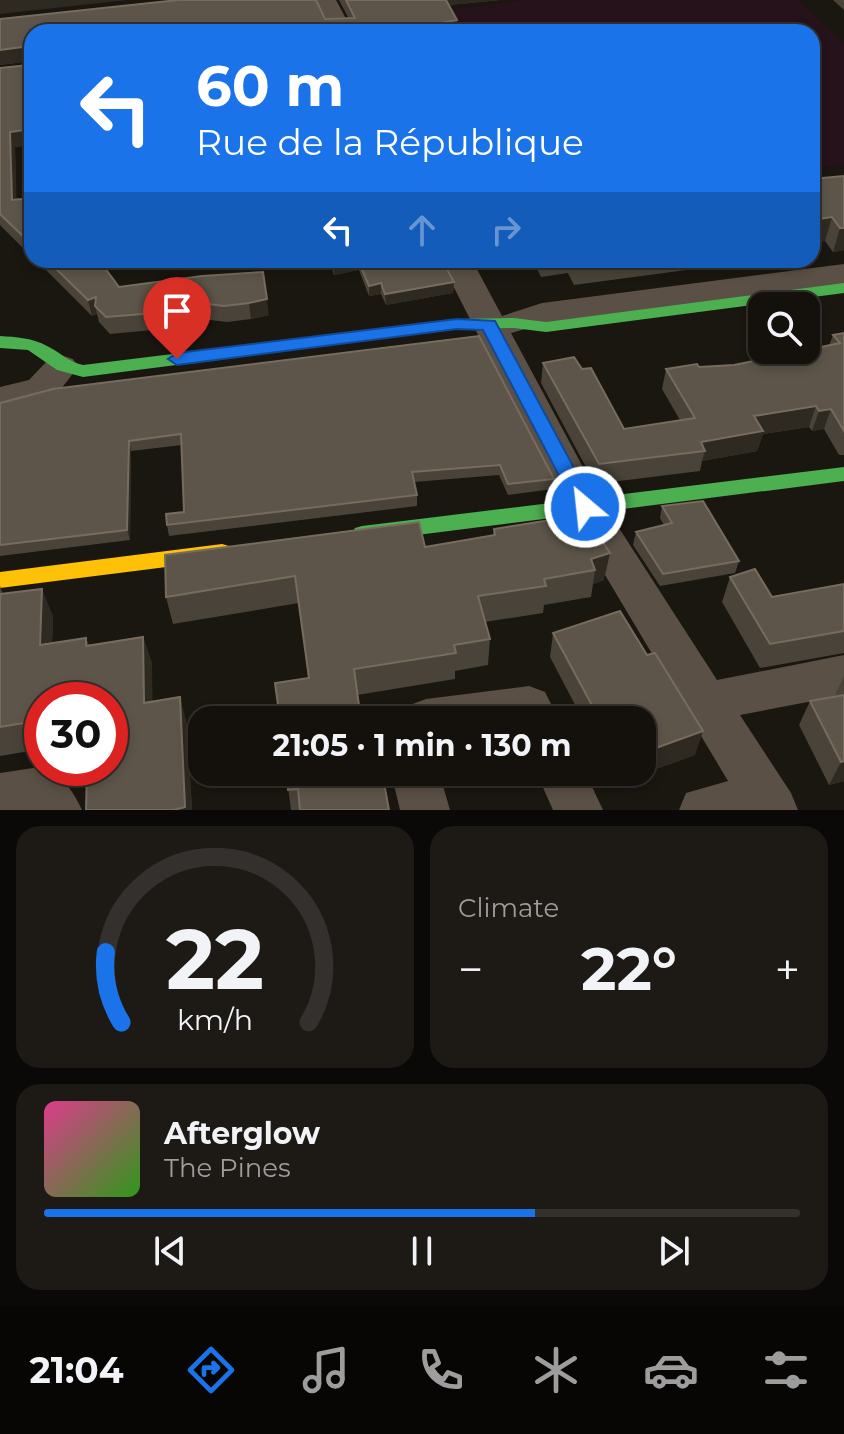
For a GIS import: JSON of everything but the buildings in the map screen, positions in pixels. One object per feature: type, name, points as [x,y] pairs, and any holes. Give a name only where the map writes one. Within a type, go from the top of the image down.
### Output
[{"type":"street","points":[[325,0],[337,24]]},
{"type":"street","points":[[462,268],[502,324],[585,507],[768,803],[704,810]]},
{"type":"street","points":[[502,324],[542,313],[844,274]]},
{"type":"street","points":[[0,342],[17,341],[45,351],[61,367],[83,371],[457,324],[546,327],[844,288]]},
{"type":"street","points":[[0,399],[41,389],[61,367]]},
{"type":"street","points":[[349,536],[844,474]]},
{"type":"street","points":[[0,580],[240,550]]},
{"type":"street","points":[[706,702],[844,675]]},
{"type":"street","points":[[419,786],[425,810]]},
{"type":"street","points":[[567,786],[578,810]]},
{"type":"street","points":[[0,796],[40,790],[57,810]]},
{"type":"shaded area","points":[[527,0],[798,0],[844,43],[844,165],[820,168],[820,24],[456,24],[449,9]]},
{"type":"traffic: fast","points":[[0,342],[34,346],[64,366],[83,371],[457,324],[514,323],[546,327],[844,288]]},
{"type":"traffic: fast","points":[[362,534],[844,474]]},
{"type":"traffic: slow","points":[[0,580],[222,552]]},
{"type":"route","points":[[177,359],[457,324],[489,325],[585,507]]}]
